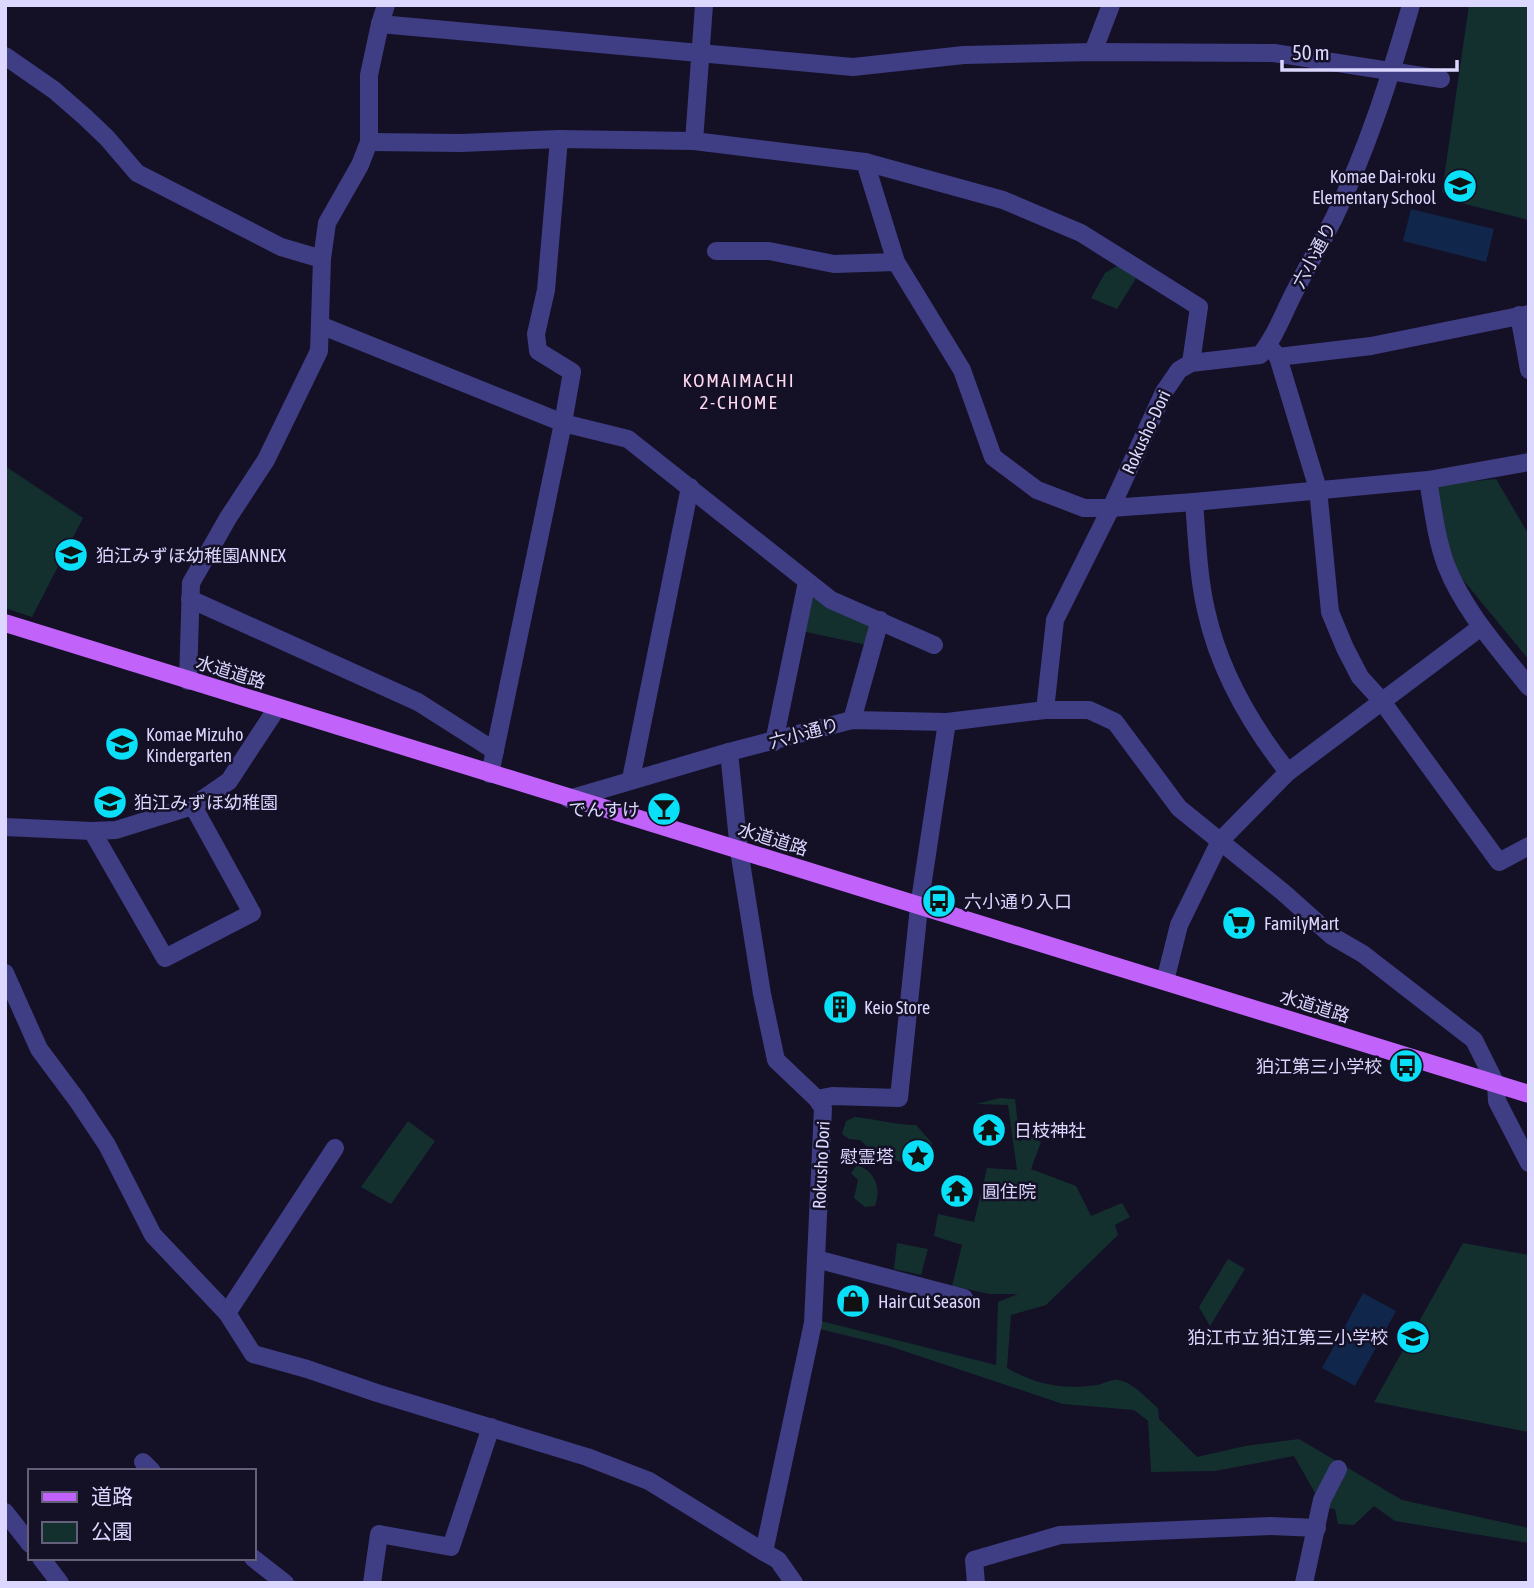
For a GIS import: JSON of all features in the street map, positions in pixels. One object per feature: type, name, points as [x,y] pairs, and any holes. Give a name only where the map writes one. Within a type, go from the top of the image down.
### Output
[{"type":"main road","name":"水道道路","points":[[5,623],[1529,1094]]},
{"type":"street","points":[[188,681],[191,583],[265,460],[319,351],[322,259],[327,223],[360,165],[369,142],[369,75],[386,5]]},
{"type":"street","points":[[694,141],[704,5]]},
{"type":"street","points":[[1093,52],[1111,5]]},
{"type":"street","name":"六小通り","points":[[1273,351],[1279,320],[1334,217],[1368,138],[1411,5]]},
{"type":"street","points":[[380,24],[853,67],[964,55],[1093,52],[1274,53],[1441,79]]},
{"type":"street","points":[[5,56],[54,90],[85,117],[137,173],[281,247],[322,259]]},
{"type":"street","points":[[369,142],[461,143],[559,139],[694,141],[865,162],[1003,200],[1081,233],[1199,307],[1191,363],[1273,351],[1371,346],[1524,315],[1529,370]]},
{"type":"street","points":[[490,774],[572,372],[538,351],[536,334],[545,290],[559,139]]},
{"type":"street","points":[[865,162],[896,262],[962,370],[992,457],[1037,490],[1084,508],[1111,508],[1428,480],[1529,462]]},
{"type":"street","points":[[716,251],[769,251],[834,264],[896,262]]},
{"type":"street","points":[[320,325],[563,423],[628,439],[831,600],[934,645]]},
{"type":"street","points":[[1273,351],[1318,489],[1330,612],[1360,677],[1381,700],[1499,862],[1529,846]]},
{"type":"street","name":"Rokusho-Dori","points":[[1045,710],[1055,620],[1111,508],[1164,392],[1179,370],[1191,363]]},
{"type":"street","points":[[1428,480],[1437,535],[1447,567],[1481,627],[1529,687]]},
{"type":"street","points":[[631,779],[690,487]]},
{"type":"street","points":[[1194,502],[1205,608],[1216,648],[1249,716],[1266,745],[1288,772]]},
{"type":"street","points":[[774,742],[807,582]]},
{"type":"street","points":[[190,599],[418,702],[495,751]]},
{"type":"street","points":[[852,720],[880,620]]},
{"type":"street","points":[[1165,981],[1179,925],[1220,841],[1288,772],[1481,627]]},
{"type":"street","points":[[5,827],[116,830],[193,806],[229,781],[277,708]]},
{"type":"street","name":"六小通り","points":[[569,799],[631,779],[852,720],[947,722],[1045,710],[1089,710],[1115,722],[1179,807],[1332,936],[1363,954],[1474,1040],[1496,1084],[1497,1101],[1529,1163]]},
{"type":"street","points":[[817,1099],[832,1096],[899,1098],[919,907],[947,722]]},
{"type":"street","name":"Rokusho Dori","points":[[729,752],[739,850],[762,994],[776,1060],[824,1108],[813,1322],[764,1552]]},
{"type":"street","points":[[92,831],[165,958],[252,913],[193,806]]},
{"type":"street","points":[[5,973],[39,1049],[113,1154],[153,1235],[226,1313],[253,1354],[587,1457],[649,1481],[778,1560],[794,1583]]},
{"type":"street","points":[[226,1313],[334,1148]]},
{"type":"street","points":[[816,1259],[964,1298]]},
{"type":"street","points":[[372,1583],[379,1534],[451,1546],[491,1427]]},
{"type":"street","points":[[1304,1583],[1322,1500],[1338,1469]]},
{"type":"street","points":[[5,1512],[28,1541]]},
{"type":"street","points":[[976,1583],[974,1560],[1060,1535],[1271,1526],[1317,1528]]},
{"type":"street","points":[[43,1560],[61,1583]]},
{"type":"street","points":[[256,1560],[285,1583]]},
{"type":"green space","points":[[1469,5],[1529,5],[1529,220],[1453,201],[1442,192]]},
{"type":"green space","points":[[1122,263],[1138,275],[1117,309],[1091,298],[1105,273]]},
{"type":"green space","points":[[5,466],[83,518],[32,617],[5,608]]},
{"type":"green space","points":[[1496,479],[1529,535],[1529,660],[1459,575],[1448,546],[1435,485]]},
{"type":"green space","points":[[807,582],[880,620],[872,646],[797,630]]},
{"type":"green space","points":[[1000,1098],[1015,1099],[1020,1142],[1027,1135],[1041,1142],[1031,1169],[1076,1186],[1091,1216],[1122,1203],[1130,1217],[1115,1225],[1118,1235],[1046,1305],[1011,1315],[1007,1368],[1029,1379],[1050,1385],[1072,1387],[1124,1381],[1158,1408],[1159,1419],[1197,1457],[1245,1446],[1299,1439],[1402,1500],[1529,1528],[1529,1543],[1395,1521],[1374,1506],[1354,1525],[1338,1524],[1335,1509],[1323,1507],[1294,1456],[1215,1471],[1151,1472],[1148,1421],[1134,1410],[1063,1404],[889,1346],[812,1327],[813,1319],[996,1365],[998,1302],[1018,1294],[990,1294],[952,1286],[962,1245],[934,1236],[938,1214],[974,1222],[987,1168],[1017,1170],[1008,1105],[976,1104]]},
{"type":"green space","points":[[855,1117],[916,1125],[932,1143],[930,1157],[921,1165],[874,1153],[860,1140],[849,1139],[842,1134],[846,1121]]},
{"type":"green space","points":[[408,1121],[435,1141],[391,1204],[361,1187]]},
{"type":"green space","points":[[857,1165],[875,1181],[878,1193],[875,1206],[865,1207],[854,1198],[858,1180],[851,1173]]},
{"type":"green space","points":[[897,1243],[928,1249],[921,1275],[894,1269]]},
{"type":"green space","points":[[1463,1243],[1529,1255],[1529,1432],[1374,1402]]},
{"type":"green space","points":[[1228,1259],[1245,1269],[1210,1326],[1199,1307]]},
{"type":"water","points":[[1411,209],[1494,229],[1486,262],[1403,241]]},
{"type":"water","points":[[1363,1293],[1396,1311],[1355,1386],[1322,1368]]},
{"type":"place","name":"Komae Dai-roku Elementary School","points":[[1460,186]]},
{"type":"place","name":"狛江みずほ幼稚園ANNEX","points":[[71,555]]},
{"type":"place","name":"Komae Mizuho Kindergarten","points":[[122,744]]},
{"type":"place","name":"狛江みずほ幼稚園","points":[[110,802]]},
{"type":"place","name":"でんすけ","points":[[664,809]]},
{"type":"place","name":"六小通り入口","points":[[939,901]]},
{"type":"place","name":"FamilyMart","points":[[1239,923]]},
{"type":"place","name":"Keio Store","points":[[840,1007]]},
{"type":"place","name":"狛江第三小学校","points":[[1406,1066]]},
{"type":"place","name":"日枝神社","points":[[989,1130]]},
{"type":"place","name":"慰霊塔","points":[[918,1156]]},
{"type":"place","name":"圓住院","points":[[957,1191]]},
{"type":"place","name":"Hair Cut Season","points":[[853,1301]]},
{"type":"place","name":"狛江市立 狛江第三小学校","points":[[1413,1337]]},
{"type":"district","name":"KOMAIMACHI 2-CHOME","points":[[739,391]]}]
